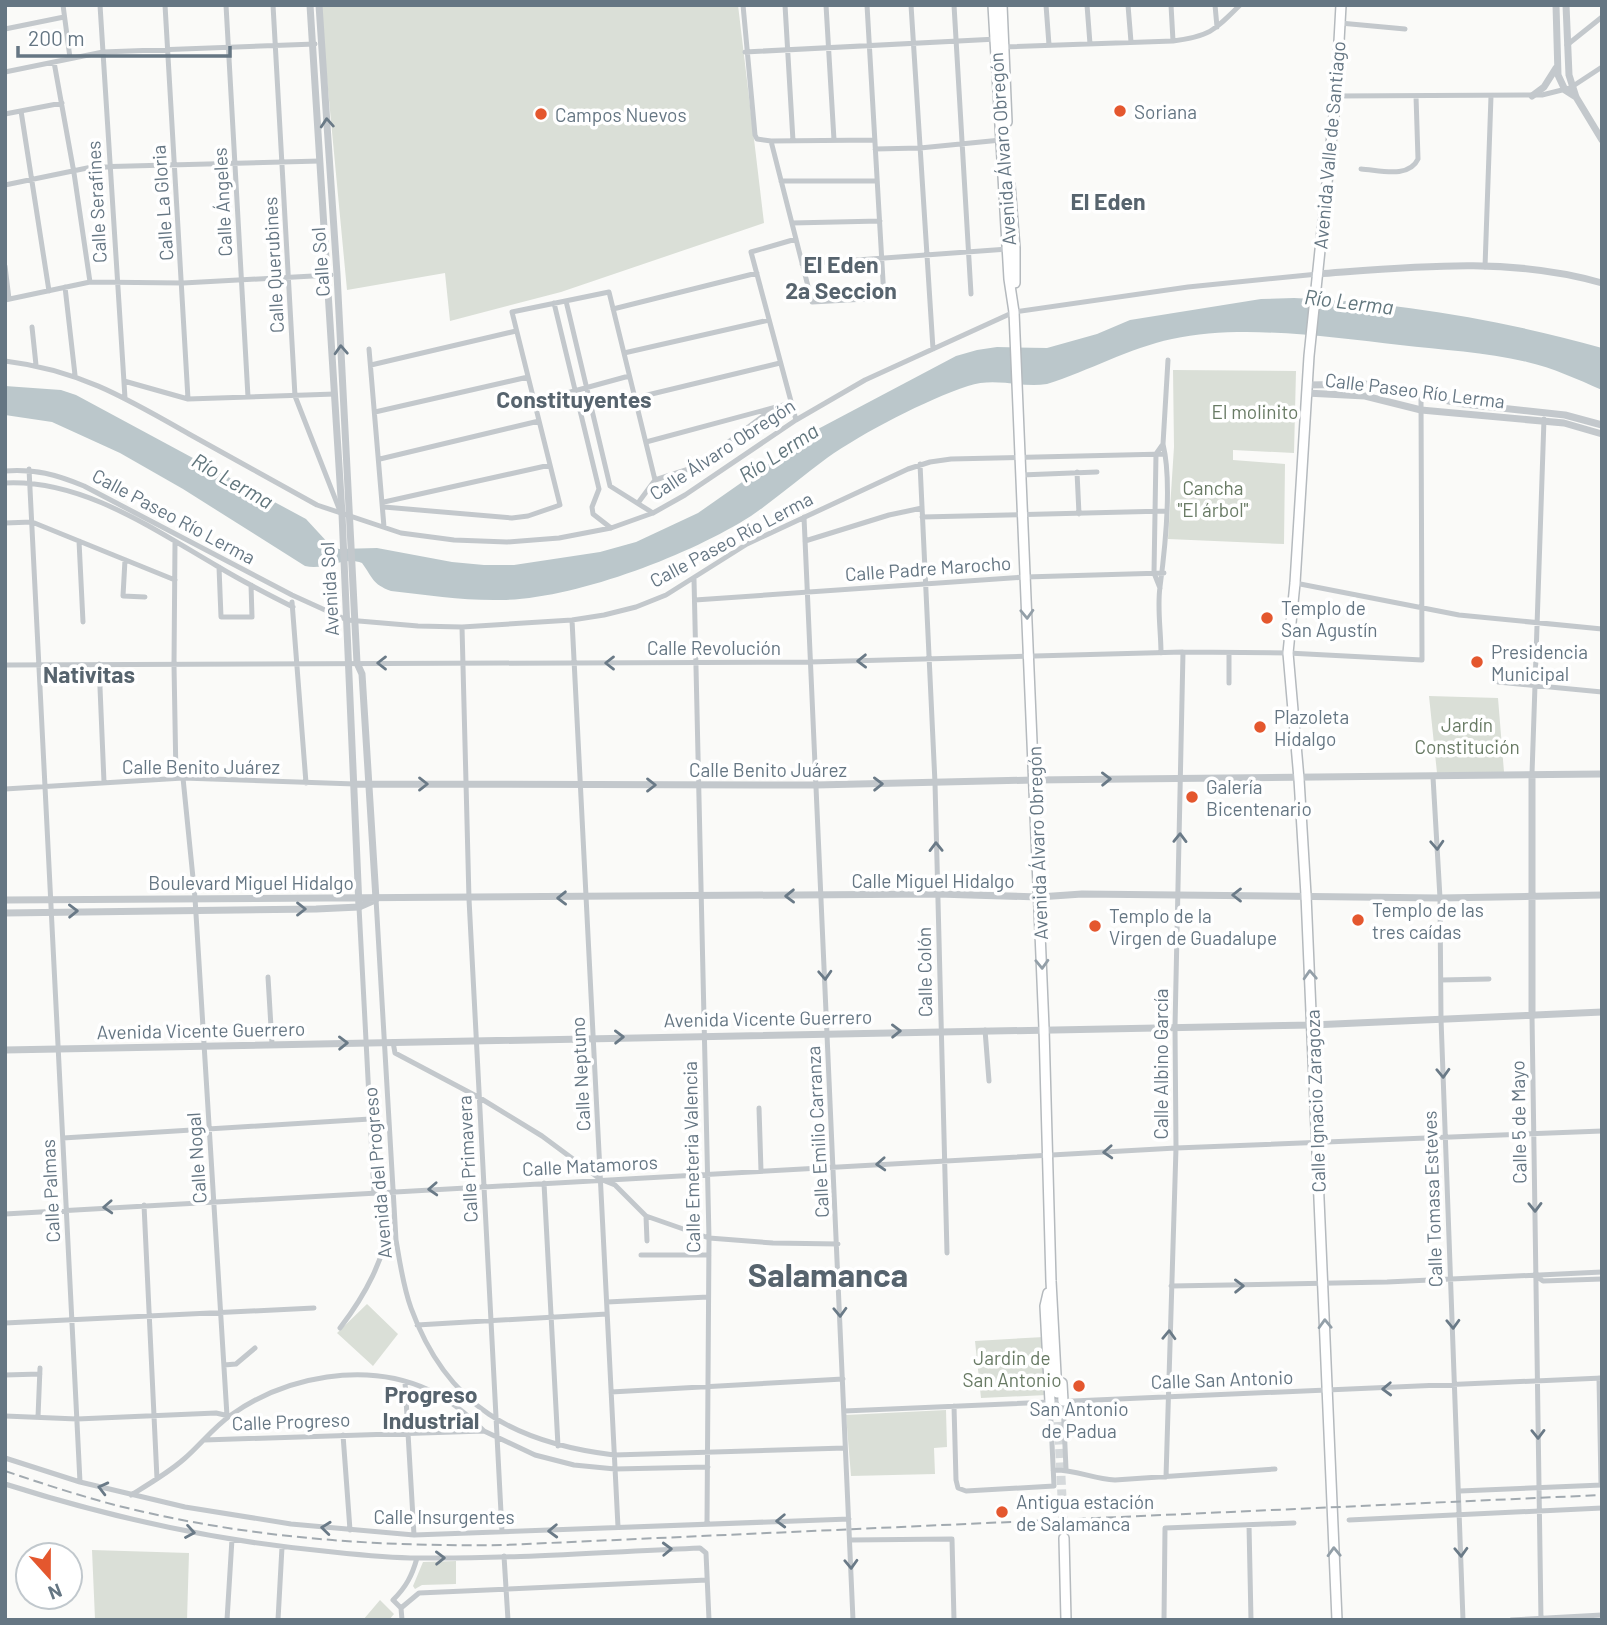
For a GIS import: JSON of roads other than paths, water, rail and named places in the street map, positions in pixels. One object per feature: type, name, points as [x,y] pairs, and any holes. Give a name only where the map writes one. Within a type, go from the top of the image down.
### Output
[{"type":"main road","name":"Avenida Álvaro Obregón","points":[[993,5],[999,43],[1016,248],[1013,293],[1049,1155],[1051,1281]]},
{"type":"main road","name":"Avenida Álvaro Obregón","points":[[1002,5],[999,43],[1002,140],[1009,279],[1013,293]]},
{"type":"main road","name":"Avenida Valle de Santiago","points":[[1307,389],[1336,96],[1341,5]]},
{"type":"main road","name":"Calle Ignacio Zaragoza","points":[[1307,389],[1295,583],[1287,653],[1299,779],[1306,895],[1337,1620]]},
{"type":"main road","points":[[1051,1281],[1058,1305],[1060,1397]]},
{"type":"main road","points":[[1050,1402],[1045,1306],[1051,1281]]},
{"type":"main road","points":[[1064,1538],[1066,1620]]},
{"type":"street","points":[[63,5],[70,58]]},
{"type":"street","name":"Calle Serafines","points":[[100,5],[125,398]]},
{"type":"street","name":"Calle La Gloria","points":[[165,5],[188,399]]},
{"type":"street","name":"Calle Ángeles","points":[[226,5],[248,397]]},
{"type":"street","name":"Calle Querubines","points":[[273,5],[295,396],[345,520]]},
{"type":"street","name":"Calle Sol","points":[[310,5],[345,520]]},
{"type":"street","name":"Calle Sol","points":[[319,5],[337,274],[345,520]]},
{"type":"street","points":[[743,5],[755,135],[762,141],[875,140]]},
{"type":"street","points":[[785,5],[793,141]]},
{"type":"street","points":[[826,5],[834,141]]},
{"type":"street","points":[[771,141],[812,302],[884,298],[867,5]]},
{"type":"street","points":[[911,5],[933,349]]},
{"type":"street","points":[[954,5],[971,294]]},
{"type":"street","points":[[1046,5],[1049,45]]},
{"type":"street","points":[[1087,5],[1090,44]]},
{"type":"street","points":[[1128,5],[1131,42]]},
{"type":"street","points":[[1171,5],[1173,41]]},
{"type":"street","points":[[1215,5],[1217,27]]},
{"type":"street","points":[[746,52],[957,40],[1049,45],[1173,41],[1200,38],[1217,27],[1240,5]]},
{"type":"street","points":[[1532,96],[1549,81],[1556,67],[1556,5]]},
{"type":"street","points":[[1566,5],[1569,88]]},
{"type":"street","points":[[5,29],[64,17]]},
{"type":"street","points":[[1567,45],[1602,17]]},
{"type":"street","points":[[1340,23],[1405,29]]},
{"type":"street","points":[[5,72],[103,52],[322,44]]},
{"type":"street","points":[[54,62],[90,282]]},
{"type":"street","points":[[1556,67],[1602,140]]},
{"type":"street","points":[[1336,96],[1532,96],[1569,88],[1602,67]]},
{"type":"street","points":[[1361,169],[1404,171],[1413,167],[1418,159],[1416,96]]},
{"type":"street","points":[[1485,267],[1490,96]]},
{"type":"street","points":[[5,114],[62,103]]},
{"type":"street","points":[[21,111],[49,291]]},
{"type":"street","points":[[875,149],[920,148],[1002,140]]},
{"type":"street","points":[[5,186],[92,167],[320,161]]},
{"type":"street","points":[[781,181],[877,181]]},
{"type":"street","points":[[792,223],[880,221]]},
{"type":"street","points":[[796,239],[751,252],[796,420]]},
{"type":"street","points":[[802,264],[1008,249]]},
{"type":"street","points":[[5,266],[7,299],[90,282],[183,283],[337,274]]},
{"type":"street","points":[[1318,274],[1403,267],[1485,267],[1555,272],[1602,283]]},
{"type":"street","points":[[613,309],[757,273]]},
{"type":"street","name":"Calle Álvaro Obregón","points":[[5,361],[36,365],[75,375],[125,398],[345,520],[401,533],[454,540],[507,542],[559,538],[611,528],[653,513],[685,495],[796,420],[865,380],[1015,316],[1188,287],[1318,274]]},
{"type":"street","points":[[65,287],[75,375]]},
{"type":"street","points":[[384,505],[512,518],[528,516],[560,505],[512,312],[608,292],[655,481]]},
{"type":"street","points":[[565,301],[610,485],[653,513]]},
{"type":"street","points":[[554,303],[599,489],[592,507],[593,514],[611,528]]},
{"type":"street","points":[[624,353],[769,320]]},
{"type":"street","points":[[32,327],[36,365]]},
{"type":"street","points":[[371,365],[516,331]]},
{"type":"street","points":[[369,349],[384,527]]},
{"type":"street","points":[[1161,653],[1160,587],[1164,573],[1166,511],[1166,454],[1163,444],[1168,360]]},
{"type":"street","points":[[635,398],[780,363]]},
{"type":"street","points":[[534,402],[629,376]]},
{"type":"street","points":[[375,412],[528,377]]},
{"type":"street","points":[[124,381],[188,399],[335,394]]},
{"type":"street","name":"Calle Paseo Río Lerma","points":[[1307,389],[1365,384],[1421,397],[1565,415],[1602,425]]},
{"type":"street","name":"Calle Paseo Río Lerma","points":[[1307,389],[1365,396],[1421,410],[1564,423],[1602,434]]},
{"type":"street","points":[[1420,609],[1421,397]]},
{"type":"street","points":[[646,442],[791,403]]},
{"type":"street","points":[[638,503],[655,481],[695,467],[774,408]]},
{"type":"street","name":"Calle 5 de Mayo","points":[[1541,1619],[1532,1016],[1532,774],[1544,412]]},
{"type":"street","points":[[380,459],[539,421]]},
{"type":"street","points":[[1160,587],[1154,573],[1156,454],[1163,444]]},
{"type":"street","name":"Calle Paseo Río Lerma","points":[[5,471],[29,469],[57,475],[84,486],[292,595],[350,621],[461,626],[572,620],[636,607],[666,595],[747,544],[920,464],[940,460],[1020,456],[1166,454]]},
{"type":"street","name":"Calle Colón","points":[[920,464],[935,783],[947,1253]]},
{"type":"street","points":[[384,505],[550,465]]},
{"type":"street","name":"Calle Palmas","points":[[29,469],[80,1482]]},
{"type":"street","points":[[1021,475],[1097,471]]},
{"type":"street","points":[[1076,472],[1079,514]]},
{"type":"street","points":[[5,483],[30,482],[76,492],[175,541],[251,585],[293,604],[306,783]]},
{"type":"street","points":[[599,489],[610,485]]},
{"type":"street","points":[[805,541],[889,515],[922,508]]},
{"type":"street","points":[[922,517],[1166,511]]},
{"type":"street","name":"Calle Emilio Carranza","points":[[804,517],[853,1620]]},
{"type":"street","name":"Avenida Sol","points":[[345,520],[353,663]]},
{"type":"street","points":[[5,523],[32,522],[175,580]]},
{"type":"street","points":[[79,541],[83,622]]},
{"type":"street","name":"Calle Nogal","points":[[175,541],[174,665],[179,778],[196,909],[228,1416]]},
{"type":"street","points":[[125,560],[123,596],[145,597]]},
{"type":"street","points":[[219,567],[221,617],[252,617],[251,585]]},
{"type":"street","name":"Calle Padre Marocho","points":[[695,600],[1025,577],[1164,573]]},
{"type":"street","name":"Calle Emeteria Valencia","points":[[694,579],[709,1238],[707,1524]]},
{"type":"street","points":[[1295,583],[1420,609],[1536,624],[1602,629]]},
{"type":"street","name":"Calle Revolución","points":[[5,664],[810,662],[1183,652],[1287,653],[1422,660],[1420,609]]},
{"type":"street","name":"Calle Neptuno","points":[[572,620],[618,1527]]},
{"type":"street","name":"Calle Primavera","points":[[461,626],[469,899],[502,1532]]},
{"type":"street","name":"Calle Albino García","points":[[1166,1476],[1176,1148],[1175,1027],[1183,652]]},
{"type":"street","points":[[1229,653],[1229,682]]},
{"type":"street","name":"Avenida del Progreso","points":[[353,663],[359,907],[374,1192]]},
{"type":"street","name":"Avenida del Progreso","points":[[353,663],[362,674],[391,1192],[396,1240],[405,1288],[417,1325],[427,1343],[450,1378],[496,1421],[558,1446],[614,1455],[845,1448]]},
{"type":"street","points":[[99,664],[104,782]]},
{"type":"street","points":[[1498,682],[1602,692]]},
{"type":"street","name":"Calle Benito Juárez","points":[[5,789],[179,778],[355,784],[816,785],[1602,774]]},
{"type":"street","name":"Calle Tomasa Esteves","points":[[1433,777],[1440,898],[1441,1020],[1463,1620]]},
{"type":"street","name":"Calle Miguel Hidalgo","points":[[376,900],[938,894],[1039,897],[1082,894],[1440,898],[1602,895]]},
{"type":"street","name":"Boulevard Miguel Hidalgo","points":[[5,900],[359,897],[376,900]]},
{"type":"street","name":"Boulevard Miguel Hidalgo","points":[[5,913],[359,907],[376,900]]},
{"type":"street","points":[[268,977],[272,1044]]},
{"type":"street","points":[[1441,980],[1489,979]]},
{"type":"street","name":"Avenida Vicente Guerrero","points":[[5,1050],[1044,1028],[1312,1025],[1602,1012]]},
{"type":"street","points":[[985,1030],[989,1081]]},
{"type":"street","points":[[393,1042],[395,1053],[480,1098],[542,1136],[600,1179],[615,1185],[646,1216],[709,1238],[838,1244]]},
{"type":"street","points":[[759,1108],[761,1171]]},
{"type":"street","points":[[63,1138],[370,1119]]},
{"type":"street","name":"Calle Matamoros","points":[[5,1214],[1176,1148],[1602,1131]]},
{"type":"street","points":[[544,1183],[558,1446]]},
{"type":"street","points":[[144,1205],[157,1479]]},
{"type":"street","points":[[340,1328],[357,1307],[376,1271],[393,1207]]},
{"type":"street","points":[[646,1216],[647,1241]]},
{"type":"street","points":[[641,1255],[709,1255]]},
{"type":"street","points":[[1171,1286],[1451,1280],[1602,1272]]},
{"type":"street","points":[[1536,1276],[1543,1281],[1602,1279]]},
{"type":"street","points":[[607,1302],[708,1297]]},
{"type":"street","points":[[5,1323],[314,1308]]},
{"type":"street","points":[[417,1325],[607,1314]]},
{"type":"street","points":[[224,1365],[236,1364],[255,1348]]},
{"type":"street","points":[[5,1375],[40,1371],[38,1417]]},
{"type":"street","points":[[130,1495],[182,1461],[228,1416],[261,1397],[296,1384],[332,1376],[369,1376],[405,1382],[428,1390],[449,1401],[497,1438],[548,1459],[615,1469],[708,1467]]},
{"type":"street","points":[[1460,1491],[1602,1485],[1600,1378]]},
{"type":"street","name":"Calle San Antonio","points":[[844,1410],[1050,1402],[1060,1397],[1168,1397],[1600,1378]]},
{"type":"street","points":[[611,1392],[842,1379]]},
{"type":"street","points":[[405,1382],[414,1535]]},
{"type":"street","points":[[1060,1397],[1066,1469]]},
{"type":"street","points":[[954,1406],[958,1488],[966,1491],[1054,1486],[1050,1402]]},
{"type":"street","points":[[5,1416],[77,1419],[216,1413],[228,1416]]},
{"type":"street","name":"Calle Progreso","points":[[204,1440],[485,1431]]},
{"type":"street","points":[[343,1435],[349,1530]]},
{"type":"street","name":"Calle Insurgentes","points":[[5,1458],[130,1495],[238,1517],[414,1535],[849,1519]]},
{"type":"street","points":[[1053,1470],[1066,1469],[1098,1479],[1275,1469]]},
{"type":"street","name":"Calle Insurgentes","points":[[5,1484],[122,1518],[282,1547],[416,1558],[704,1550],[707,1580]]},
{"type":"street","points":[[1349,1520],[1602,1508]]},
{"type":"street","points":[[1164,1620],[1165,1528],[1294,1523]]},
{"type":"street","points":[[1249,1524],[1251,1620]]},
{"type":"street","points":[[227,1620],[232,1539]]},
{"type":"street","points":[[850,1540],[952,1539],[954,1620]]},
{"type":"street","points":[[278,1620],[282,1547]]},
{"type":"street","points":[[504,1556],[508,1620]]},
{"type":"street","points":[[402,1620],[401,1608],[393,1600],[409,1581],[416,1558]]},
{"type":"street","points":[[401,1608],[419,1593],[707,1580],[709,1620]]},
{"type":"street","points":[[1511,1620],[1602,1615]]},
{"type":"water","name":"Río Lerma","points":[[1294,298],[1450,314],[1602,348],[1602,390],[1537,364],[1464,352],[1286,333],[1228,332],[1172,339],[1140,348],[1047,384],[988,382],[951,392],[859,438],[827,458],[751,516],[697,545],[597,583],[531,598],[502,600],[460,599],[391,591],[376,583],[362,563],[355,561],[320,567],[305,566],[183,489],[120,453],[52,422],[5,415],[5,386],[61,390],[76,395],[306,519],[330,545],[339,549],[377,548],[452,562],[514,565],[600,552],[636,542],[698,513],[818,429],[956,356],[997,347],[1047,348],[1097,334],[1130,320],[1261,299]]},
{"type":"tunnel","points":[[1057,1395],[1064,1538]]},
{"type":"railway","points":[[5,1471],[108,1503],[217,1526],[361,1542],[457,1545],[1602,1495]]},
{"type":"place","name":"Soriana","points":[[1120,111]]},
{"type":"place","name":"Campos Nuevos","points":[[541,114]]},
{"type":"place","name":"Templo de San Agustín","points":[[1267,618]]},
{"type":"place","name":"Presidencia Municipal","points":[[1477,662]]},
{"type":"place","name":"Plazoleta Hidalgo","points":[[1260,727]]},
{"type":"place","name":"Galería Bicentenario","points":[[1192,797]]},
{"type":"place","name":"Templo de las tres caídas","points":[[1358,920]]},
{"type":"place","name":"Templo de la Virgen de Guadalupe","points":[[1095,926]]},
{"type":"place","name":"San Antonio de Padua","points":[[1079,1386]]},
{"type":"place","name":"Antigua estación de Salamanca","points":[[1002,1512]]},
{"type":"district","name":"El Eden","points":[[1108,201]]},
{"type":"district","name":"El Eden 2a Seccion","points":[[841,277]]},
{"type":"district","name":"Constituyentes","points":[[574,399]]},
{"type":"district","name":"Nativitas","points":[[89,674]]},
{"type":"district","name":"Salamanca","points":[[828,1274]]},
{"type":"district","name":"Progreso Industrial","points":[[431,1407]]},
{"type":"park label","name":"El molinito","points":[[1255,411]]},
{"type":"park label","name":"Cancha \"El árbol\"","points":[[1213,498]]},
{"type":"park label","name":"Jardín Constitución","points":[[1467,735]]},
{"type":"park label","name":"Jardin de San Antonio","points":[[1012,1368]]}]
